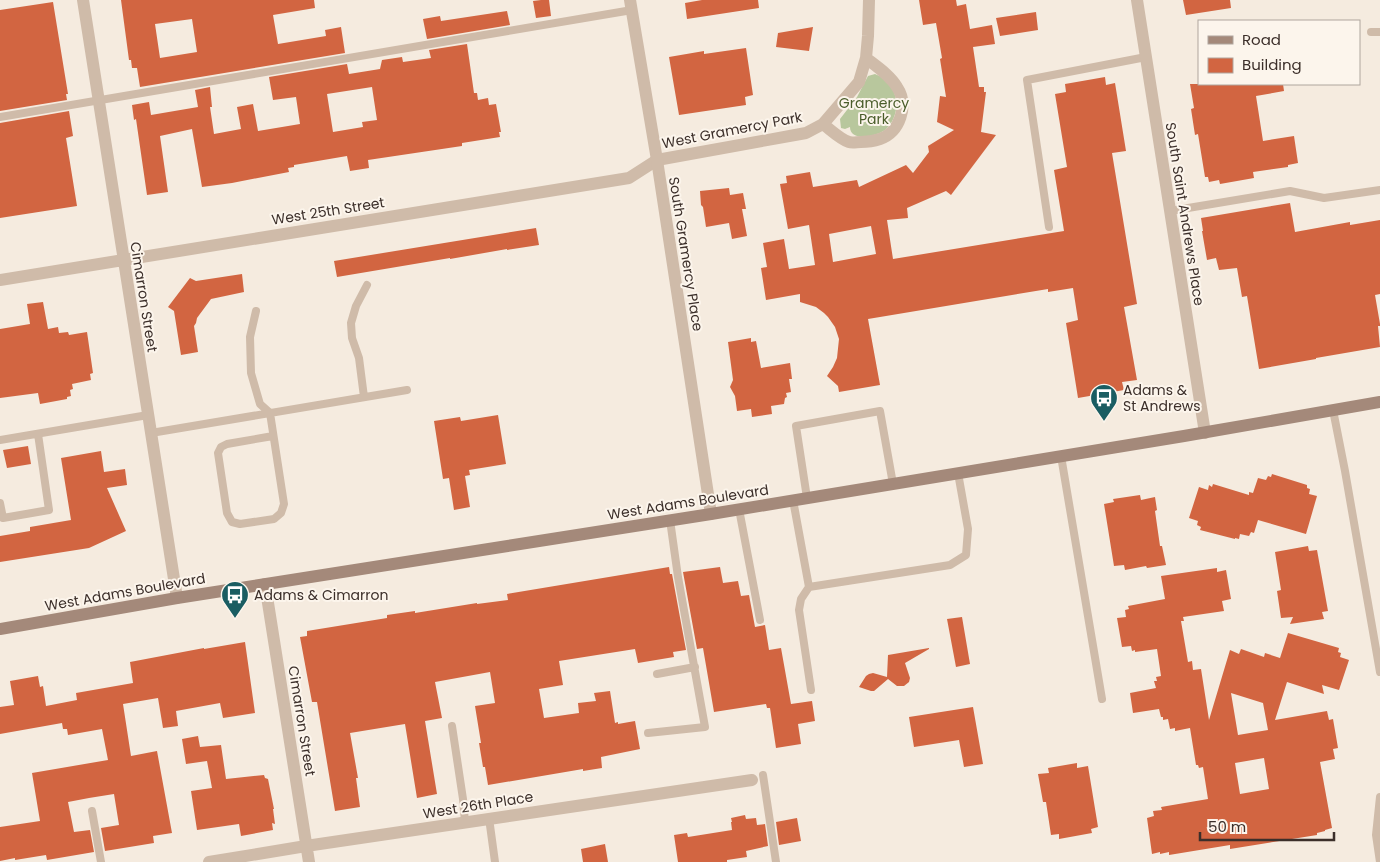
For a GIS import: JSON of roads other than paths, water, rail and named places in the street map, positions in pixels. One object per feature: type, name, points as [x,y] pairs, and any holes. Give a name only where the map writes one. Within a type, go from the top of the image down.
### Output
[{"type":"main road","name":"West Adams Boulevard","points":[[0,629],[177,598],[711,514],[1380,402]]},
{"type":"street","name":"Cimarron Street","points":[[83,0],[177,598]]},
{"type":"street","name":"West Gramercy Park","points":[[657,160],[806,133],[823,124],[859,82],[866,58],[869,0]]},
{"type":"street","name":"South Saint Andrews Place","points":[[1137,0],[1205,432]]},
{"type":"street","name":"South Gramercy Place","points":[[631,5],[657,160],[711,514]]},
{"type":"street","points":[[823,124],[849,142],[867,142],[881,139],[892,131],[900,120],[903,109],[902,98],[898,88],[866,58]]},
{"type":"street","name":"West 25th Street","points":[[0,280],[629,178],[657,160]]},
{"type":"street","name":"Cimarron Street","points":[[266,584],[308,862]]},
{"type":"street","name":"West 26th Place","points":[[209,862],[757,777]]},
{"type":"lane","points":[[0,117],[631,5]]},
{"type":"lane","points":[[1371,32],[1380,32]]},
{"type":"lane","points":[[1049,227],[1027,80],[1146,57]]},
{"type":"lane","points":[[1170,211],[1290,191],[1324,198],[1380,190]]},
{"type":"lane","points":[[364,398],[358,358],[352,338],[351,323],[356,306],[367,285]]},
{"type":"lane","points":[[256,310],[250,337],[251,373],[260,404],[270,413],[284,504],[281,513],[274,519],[240,524],[232,522],[227,513],[218,453],[221,447],[227,444],[273,436]]},
{"type":"lane","points":[[151,433],[406,390]]},
{"type":"lane","points":[[1333,410],[1380,672]]},
{"type":"lane","points":[[807,498],[796,426],[880,412],[893,484]]},
{"type":"lane","points":[[0,440],[148,415]]},
{"type":"lane","points":[[0,503],[2,518],[49,510],[38,434]]},
{"type":"lane","points":[[1061,456],[1102,699]]},
{"type":"lane","points":[[809,587],[950,565],[966,555],[968,529],[958,473]]},
{"type":"lane","points":[[792,500],[809,587],[801,599],[799,610],[811,690]]},
{"type":"lane","points":[[739,509],[760,620]]},
{"type":"lane","points":[[648,733],[705,727],[678,577],[670,520]]},
{"type":"lane","points":[[657,674],[695,667]]},
{"type":"lane","points":[[452,726],[466,822]]},
{"type":"lane","points":[[757,777],[776,862]]},
{"type":"lane","points":[[1380,797],[1376,835],[1380,862]]},
{"type":"lane","points":[[92,811],[101,862]]},
{"type":"lane","points":[[489,818],[495,862]]},
{"type":"place","name":"Adams & St Andrews","points":[[1104,422]]},
{"type":"place","name":"Adams & Cimarron","points":[[235,619]]},
{"type":"park label","name":"Gramercy Park","points":[[874,112]]}]
